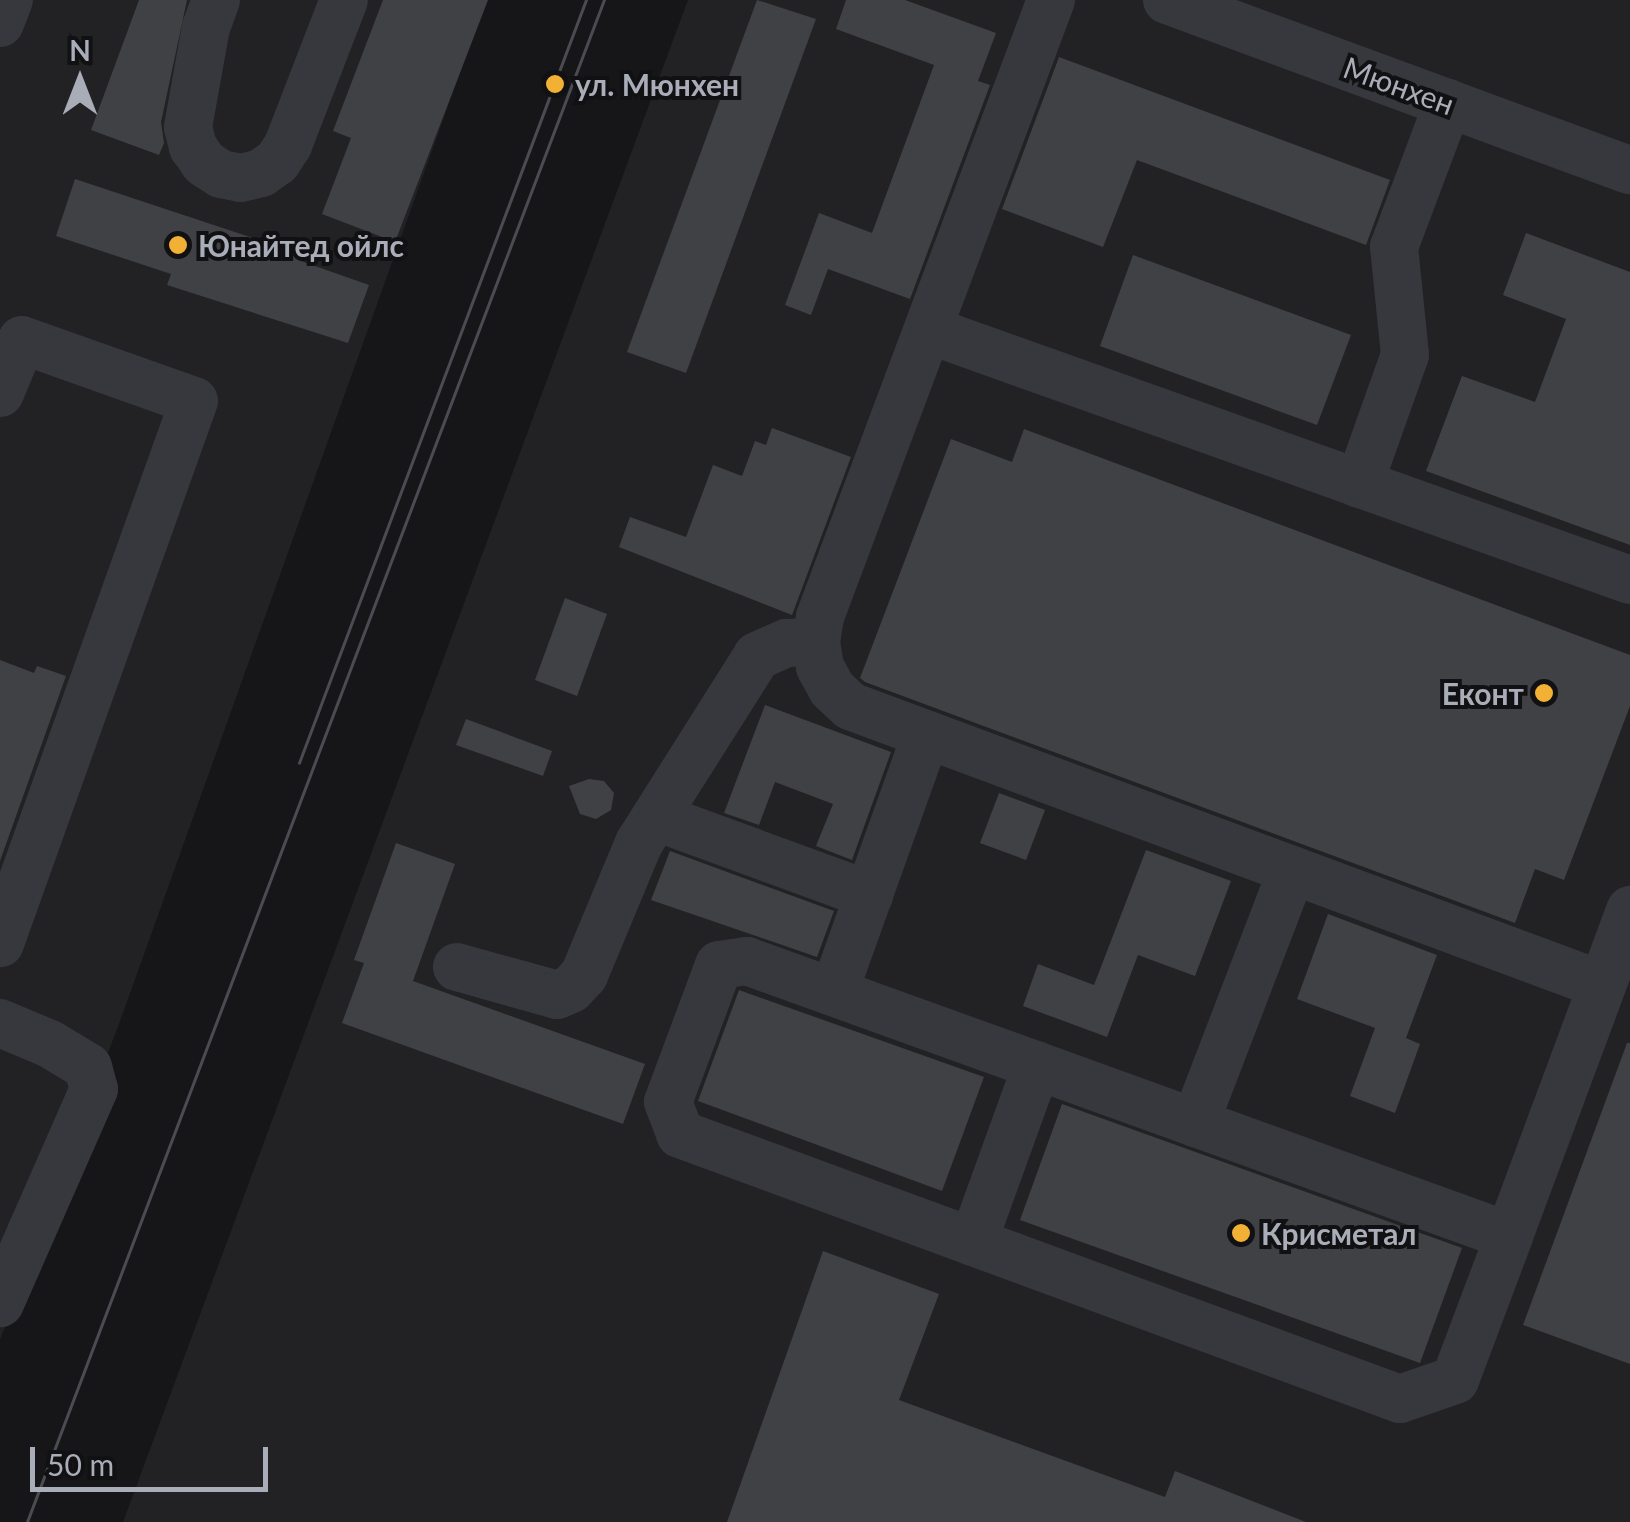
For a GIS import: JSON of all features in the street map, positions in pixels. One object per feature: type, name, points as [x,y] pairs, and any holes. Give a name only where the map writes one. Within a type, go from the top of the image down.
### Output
[{"type":"street","points":[[0,24],[9,0]]},
{"type":"street","points":[[216,0],[206,26],[188,127],[193,147],[204,164],[241,178],[260,173],[277,162],[288,145],[344,0]]},
{"type":"street","points":[[1052,0],[820,617],[816,642],[820,667],[832,690],[850,706],[1602,985]]},
{"type":"street","name":"Мюнхен","points":[[1168,0],[1630,170]]},
{"type":"street","points":[[1359,484],[1405,355],[1394,247],[1448,104]]},
{"type":"street","points":[[929,330],[1630,580]]},
{"type":"street","points":[[0,393],[22,340],[194,401],[0,943]]},
{"type":"street","points":[[457,967],[557,995],[570,989],[584,975],[639,843],[659,818],[757,656],[786,643],[816,642]]},
{"type":"street","points":[[834,992],[926,734]]},
{"type":"street","points":[[659,818],[869,895]]},
{"type":"street","points":[[1195,1123],[1292,870]]},
{"type":"street","points":[[1509,1236],[747,961],[718,965],[668,1102],[680,1134],[1400,1399],[1455,1380],[1509,1236],[1630,910]]},
{"type":"street","points":[[0,1023],[50,1044],[88,1067],[94,1089],[0,1303]]},
{"type":"street","points":[[972,1242],[1037,1066]]},
{"type":"shaded area","points":[[0,0],[486,0],[123,1013],[0,1340]]},
{"type":"shaded area","points":[[688,0],[1630,0],[1630,1522],[123,1522]]},
{"type":"building","points":[[139,0],[187,0],[161,122],[164,143],[159,155],[91,130]]},
{"type":"building","points":[[383,0],[488,0],[395,242],[322,214],[351,138],[333,131]]},
{"type":"building","points":[[757,0],[816,19],[686,373],[627,352]]},
{"type":"building","points":[[846,0],[905,0],[996,33],[978,81],[990,85],[910,299],[828,269],[811,315],[785,305],[819,213],[872,233],[934,65],[836,29]]},
{"type":"building","points":[[1059,57],[1390,180],[1366,245],[1137,160],[1103,247],[1002,209]]},
{"type":"building","name":"Юнайтед ойлс","points":[[75,179],[301,254],[298,260],[369,285],[348,343],[167,285],[171,274],[56,236]]},
{"type":"building","points":[[1526,233],[1630,272],[1630,545],[1426,471],[1462,376],[1535,402],[1566,319],[1503,295]]},
{"type":"building","points":[[1133,255],[1351,335],[1317,425],[1100,346]]},
{"type":"building","points":[[772,428],[851,457],[792,615],[619,547],[630,517],[686,537],[713,465],[742,476],[755,441],[766,445]]},
{"type":"building","points":[[1024,429],[1630,655],[1630,706],[1564,880],[1535,869],[1515,923],[860,678],[951,439],[1012,462]]},
{"type":"building","points":[[565,598],[607,614],[577,696],[535,680]]},
{"type":"building","points":[[0,660],[34,673],[37,666],[66,676],[0,861]]},
{"type":"building","points":[[765,705],[891,752],[852,860],[816,846],[833,804],[775,782],[759,825],[724,813]]},
{"type":"building","points":[[466,719],[552,751],[543,776],[456,745]]},
{"type":"building","points":[[589,779],[604,781],[614,793],[611,810],[596,819],[580,814],[569,786]]},
{"type":"building","points":[[999,793],[1045,810],[1026,860],[980,843]]},
{"type":"building","points":[[396,843],[455,864],[413,981],[645,1064],[623,1124],[342,1023],[364,963],[354,960]]},
{"type":"building","points":[[1146,850],[1231,881],[1195,976],[1138,955],[1107,1037],[1023,1006],[1038,964],[1094,985]]},
{"type":"building","points":[[670,851],[834,911],[817,957],[651,900]]},
{"type":"building","points":[[1328,914],[1437,955],[1406,1038],[1420,1044],[1395,1113],[1350,1096],[1375,1028],[1297,999]]},
{"type":"building","points":[[739,990],[984,1077],[942,1191],[698,1101]]},
{"type":"building","points":[[1630,1043],[1630,1364],[1523,1325]]},
{"type":"building","name":"Крисметал","points":[[1062,1104],[1462,1248],[1420,1363],[1020,1220]]},
{"type":"building","points":[[823,1251],[939,1294],[899,1400],[1165,1497],[1175,1471],[1306,1522],[727,1522]]},
{"type":"tram line","points":[[299,763],[586,0]]},
{"type":"tram line","points":[[27,1522],[604,0]]},
{"type":"place","name":"ул. Мюнхен","points":[[555,84]]},
{"type":"place","name":"Юнайтед ойлс","points":[[178,245]]},
{"type":"place","name":"Еконт","points":[[1544,693]]},
{"type":"place","name":"Крисметал","points":[[1241,1233]]}]
